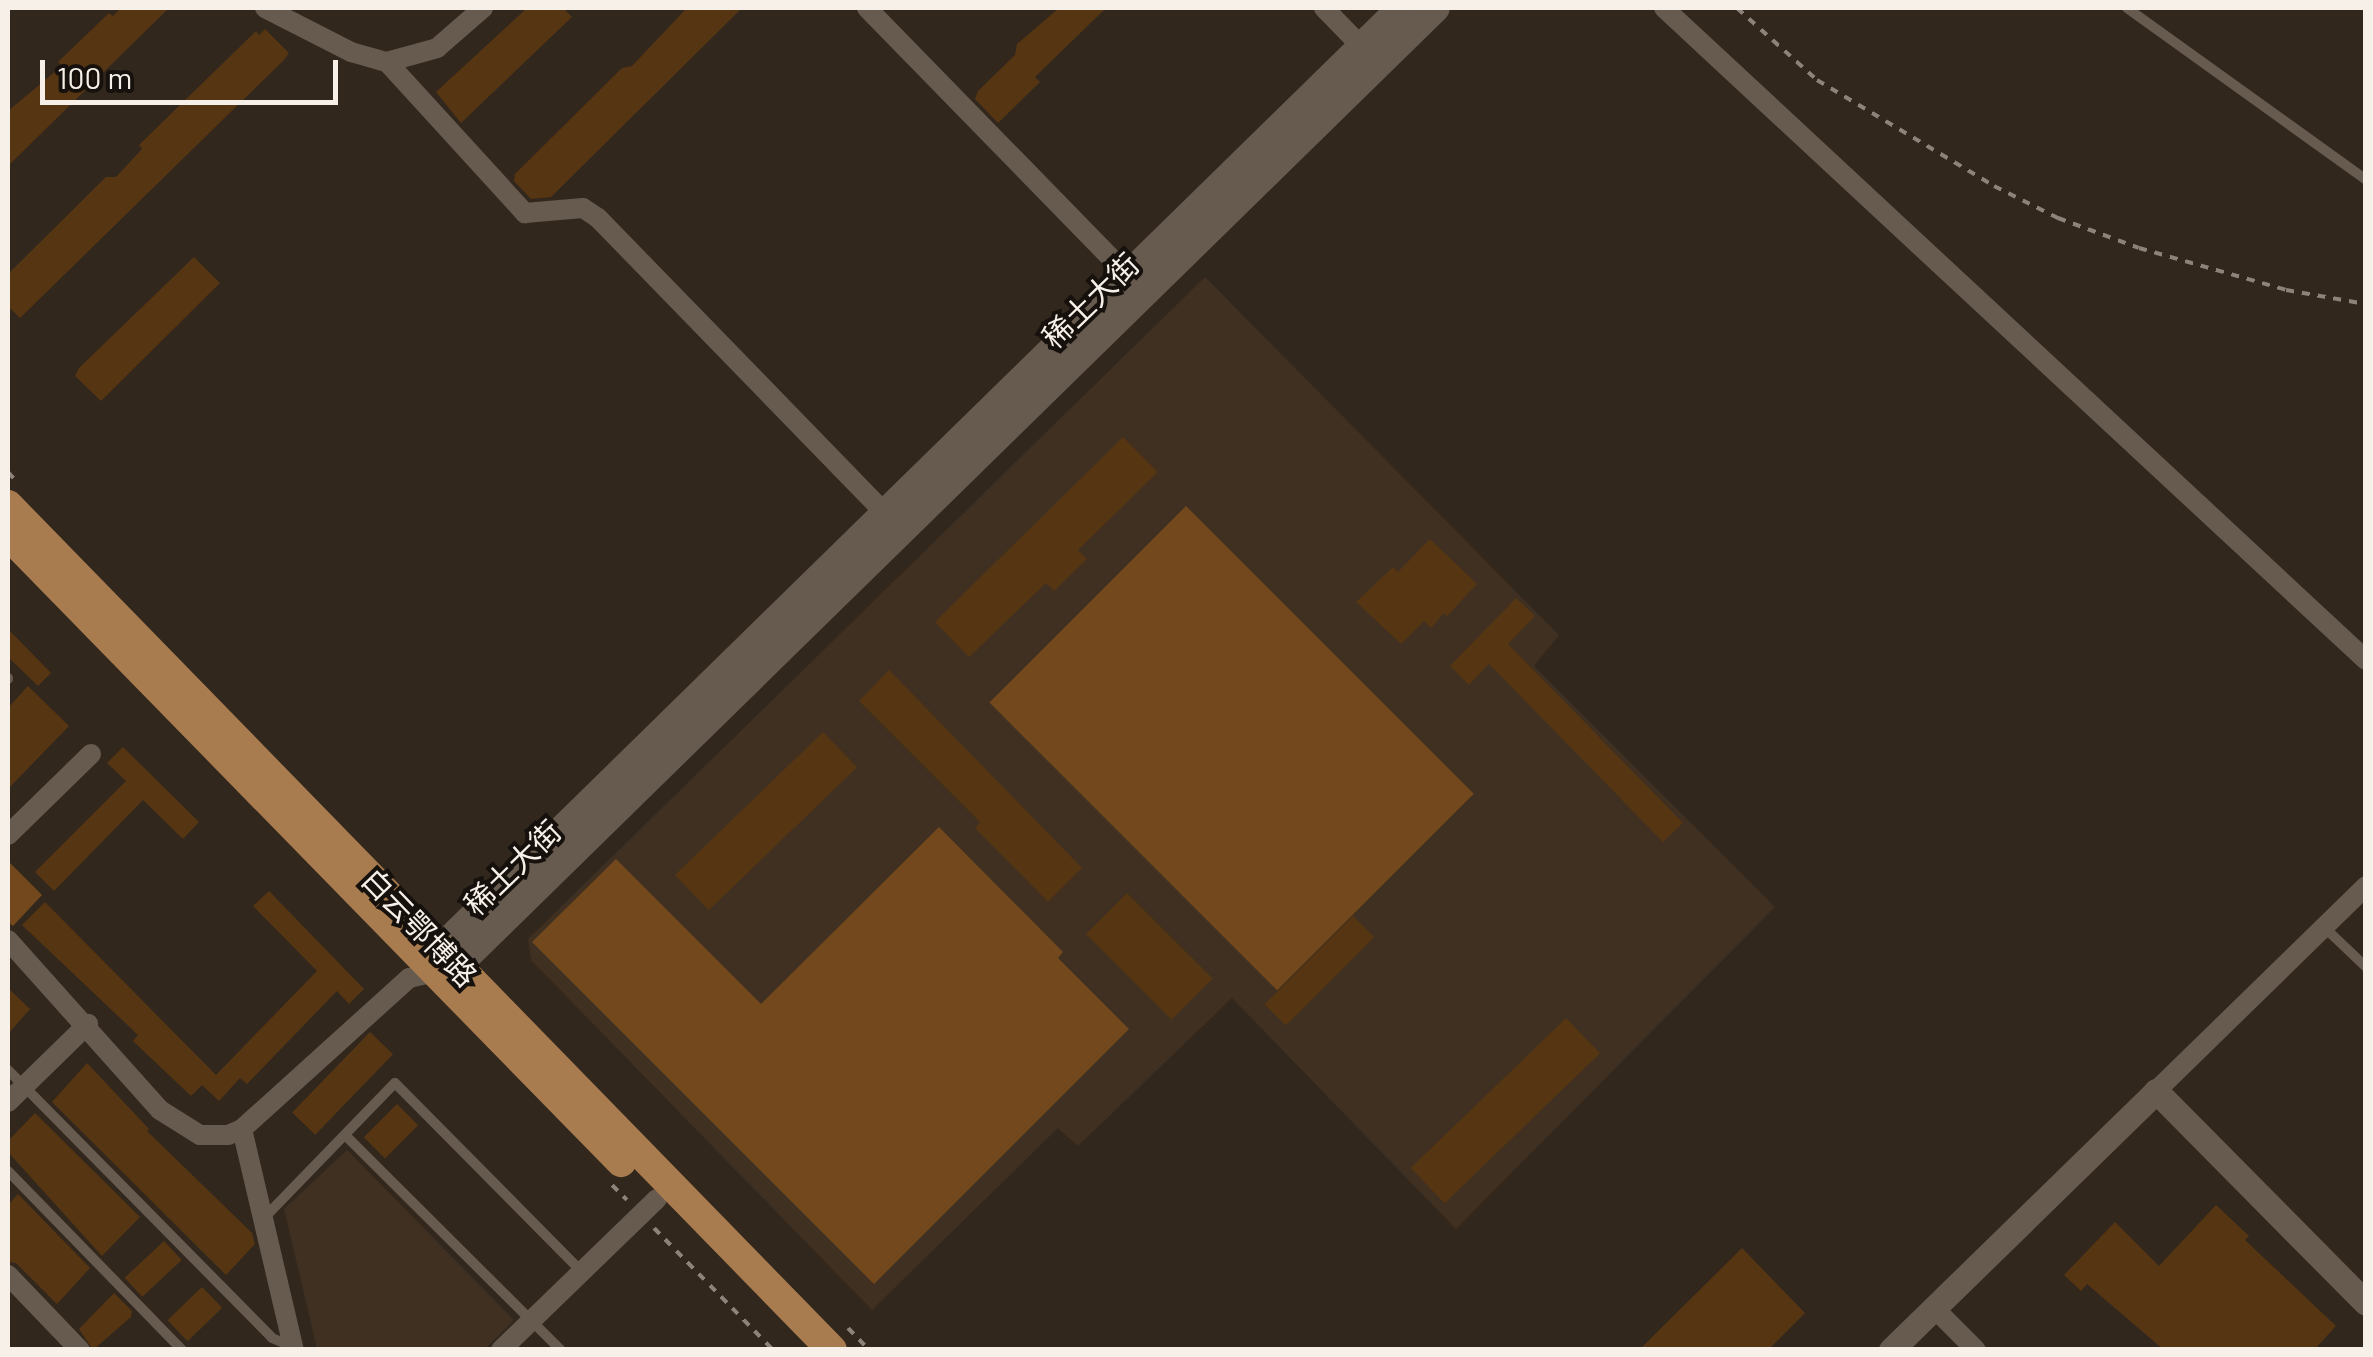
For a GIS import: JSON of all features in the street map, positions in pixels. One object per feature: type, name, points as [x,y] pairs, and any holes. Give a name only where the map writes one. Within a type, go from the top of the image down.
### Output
[{"type":"main road","name":"稀土大街","points":[[444,961],[885,512],[1401,8]]},
{"type":"main road","name":"稀土大街","points":[[444,961],[1436,8]]},
{"type":"main road","name":"白云鄂博路","points":[[8,505],[444,961],[657,1199],[805,1350]]},
{"type":"main road","name":"白云鄂博路","points":[[8,535],[444,961],[832,1350]]},
{"type":"street","points":[[265,8],[352,52],[387,62],[526,213],[583,208],[598,218],[885,512]]},
{"type":"street","points":[[387,62],[437,48],[484,8]]},
{"type":"street","points":[[868,8],[1128,274]]},
{"type":"street","points":[[1324,8],[1361,46]]},
{"type":"street","points":[[1664,8],[2366,660]]},
{"type":"street","points":[[8,835],[90,754]]},
{"type":"street","points":[[1891,1350],[2366,886]]},
{"type":"street","points":[[8,940],[173,1122],[200,1135],[228,1134],[242,1128],[410,978],[444,961]]},
{"type":"street","points":[[8,1102],[88,1024]]},
{"type":"street","points":[[2156,1091],[2366,1303]]},
{"type":"street","points":[[242,1128],[294,1349]]},
{"type":"street","points":[[501,1350],[657,1199]]},
{"type":"street","points":[[8,1275],[80,1350]]},
{"type":"street","points":[[1934,1308],[1976,1350]]},
{"type":"lane","points":[[2127,8],[2366,180]]},
{"type":"lane","points":[[2324,927],[2366,967]]},
{"type":"lane","points":[[8,1070],[272,1338],[294,1349]]},
{"type":"lane","points":[[263,1219],[395,1083],[581,1271]]},
{"type":"lane","points":[[345,1135],[560,1350]]},
{"type":"lane","points":[[8,1171],[182,1350]]},
{"type":"path","points":[[1736,8],[1817,80],[1994,186],[2058,218],[2139,248],[2286,290],[2366,304]]},
{"type":"shaded area","points":[[1205,277],[1559,635],[1534,666],[1775,907],[1456,1229],[1232,998],[1078,1146],[1058,1128],[872,1310],[531,960],[528,939]]},
{"type":"shaded area","points":[[1186,506],[1474,794],[1277,990],[989,703]]},
{"type":"shaded area","points":[[939,827],[1063,952],[1058,958],[1129,1029],[874,1284],[532,942],[616,859],[761,1004]]},
{"type":"shaded area","points":[[8,861],[42,895],[13,926],[8,922]]},
{"type":"shaded area","points":[[347,1150],[514,1320],[485,1349],[317,1349],[284,1209]]},
{"type":"building","points":[[121,8],[169,8],[8,166],[8,111],[62,66],[58,62],[109,13],[113,16]]},
{"type":"building","points":[[527,8],[563,8],[572,17],[461,123],[436,92]]},
{"type":"building","points":[[687,8],[742,8],[551,197],[531,199],[514,181],[515,174],[622,68],[632,66]]},
{"type":"building","points":[[1059,8],[1106,8],[1035,77],[1040,82],[998,123],[975,99],[978,91],[1015,55],[1017,44]]},
{"type":"building","points":[[265,29],[289,53],[284,60],[20,318],[8,306],[8,274],[106,177],[116,177],[142,149],[139,145],[256,31],[259,35]]},
{"type":"building","points":[[194,257],[220,283],[101,401],[75,376],[79,368]]},
{"type":"building","points":[[1123,437],[1158,472],[1078,550],[1087,559],[1054,591],[1046,583],[969,657],[935,622]]},
{"type":"building","points":[[1430,539],[1477,584],[1447,616],[1444,613],[1431,628],[1424,621],[1401,644],[1356,602],[1393,567],[1398,572]]},
{"type":"building","points":[[1516,598],[1535,616],[1508,644],[1683,823],[1663,842],[1489,664],[1469,685],[1450,666]]},
{"type":"building","points":[[8,629],[51,673],[38,686],[8,657]]},
{"type":"building","points":[[889,670],[1082,868],[1048,902],[975,828],[980,822],[859,701]]},
{"type":"building","points":[[28,686],[69,726],[8,789],[8,708]]},
{"type":"building","points":[[823,732],[857,767],[709,910],[675,875]]},
{"type":"building","points":[[123,747],[199,822],[183,839],[143,800],[54,891],[35,872],[126,781],[107,763]]},
{"type":"building","points":[[269,891],[364,989],[349,1004],[337,991],[247,1084],[240,1078],[219,1101],[202,1085],[191,1096],[133,1041],[138,1035],[22,925],[45,902],[216,1075],[317,971],[253,906]]},
{"type":"building","points":[[1127,893],[1213,979],[1172,1020],[1086,934]]},
{"type":"building","points":[[1353,916],[1374,937],[1286,1026],[1265,1004]]},
{"type":"building","points":[[8,988],[30,1009],[8,1034]]},
{"type":"building","points":[[1566,1018],[1600,1053],[1445,1203],[1411,1168]]},
{"type":"building","points":[[370,1032],[393,1054],[315,1135],[292,1113]]},
{"type":"building","points":[[87,1063],[147,1131],[252,1233],[255,1244],[226,1275],[52,1102]]},
{"type":"building","points":[[397,1104],[418,1125],[385,1158],[364,1137]]},
{"type":"building","points":[[35,1113],[140,1217],[102,1256],[8,1152],[8,1141]]},
{"type":"building","points":[[18,1194],[90,1268],[57,1304],[16,1263],[8,1262],[8,1205]]},
{"type":"building","points":[[2216,1205],[2249,1236],[2245,1240],[2336,1326],[2314,1350],[2164,1350],[2087,1284],[2081,1291],[2064,1275],[2115,1222],[2159,1266]]},
{"type":"building","points":[[164,1241],[182,1260],[142,1297],[125,1278]]},
{"type":"building","points":[[1742,1248],[1805,1313],[1768,1350],[1639,1350]]},
{"type":"building","points":[[202,1287],[222,1308],[188,1341],[167,1320]]},
{"type":"building","points":[[114,1293],[132,1311],[131,1317],[93,1350],[79,1329]]}]
